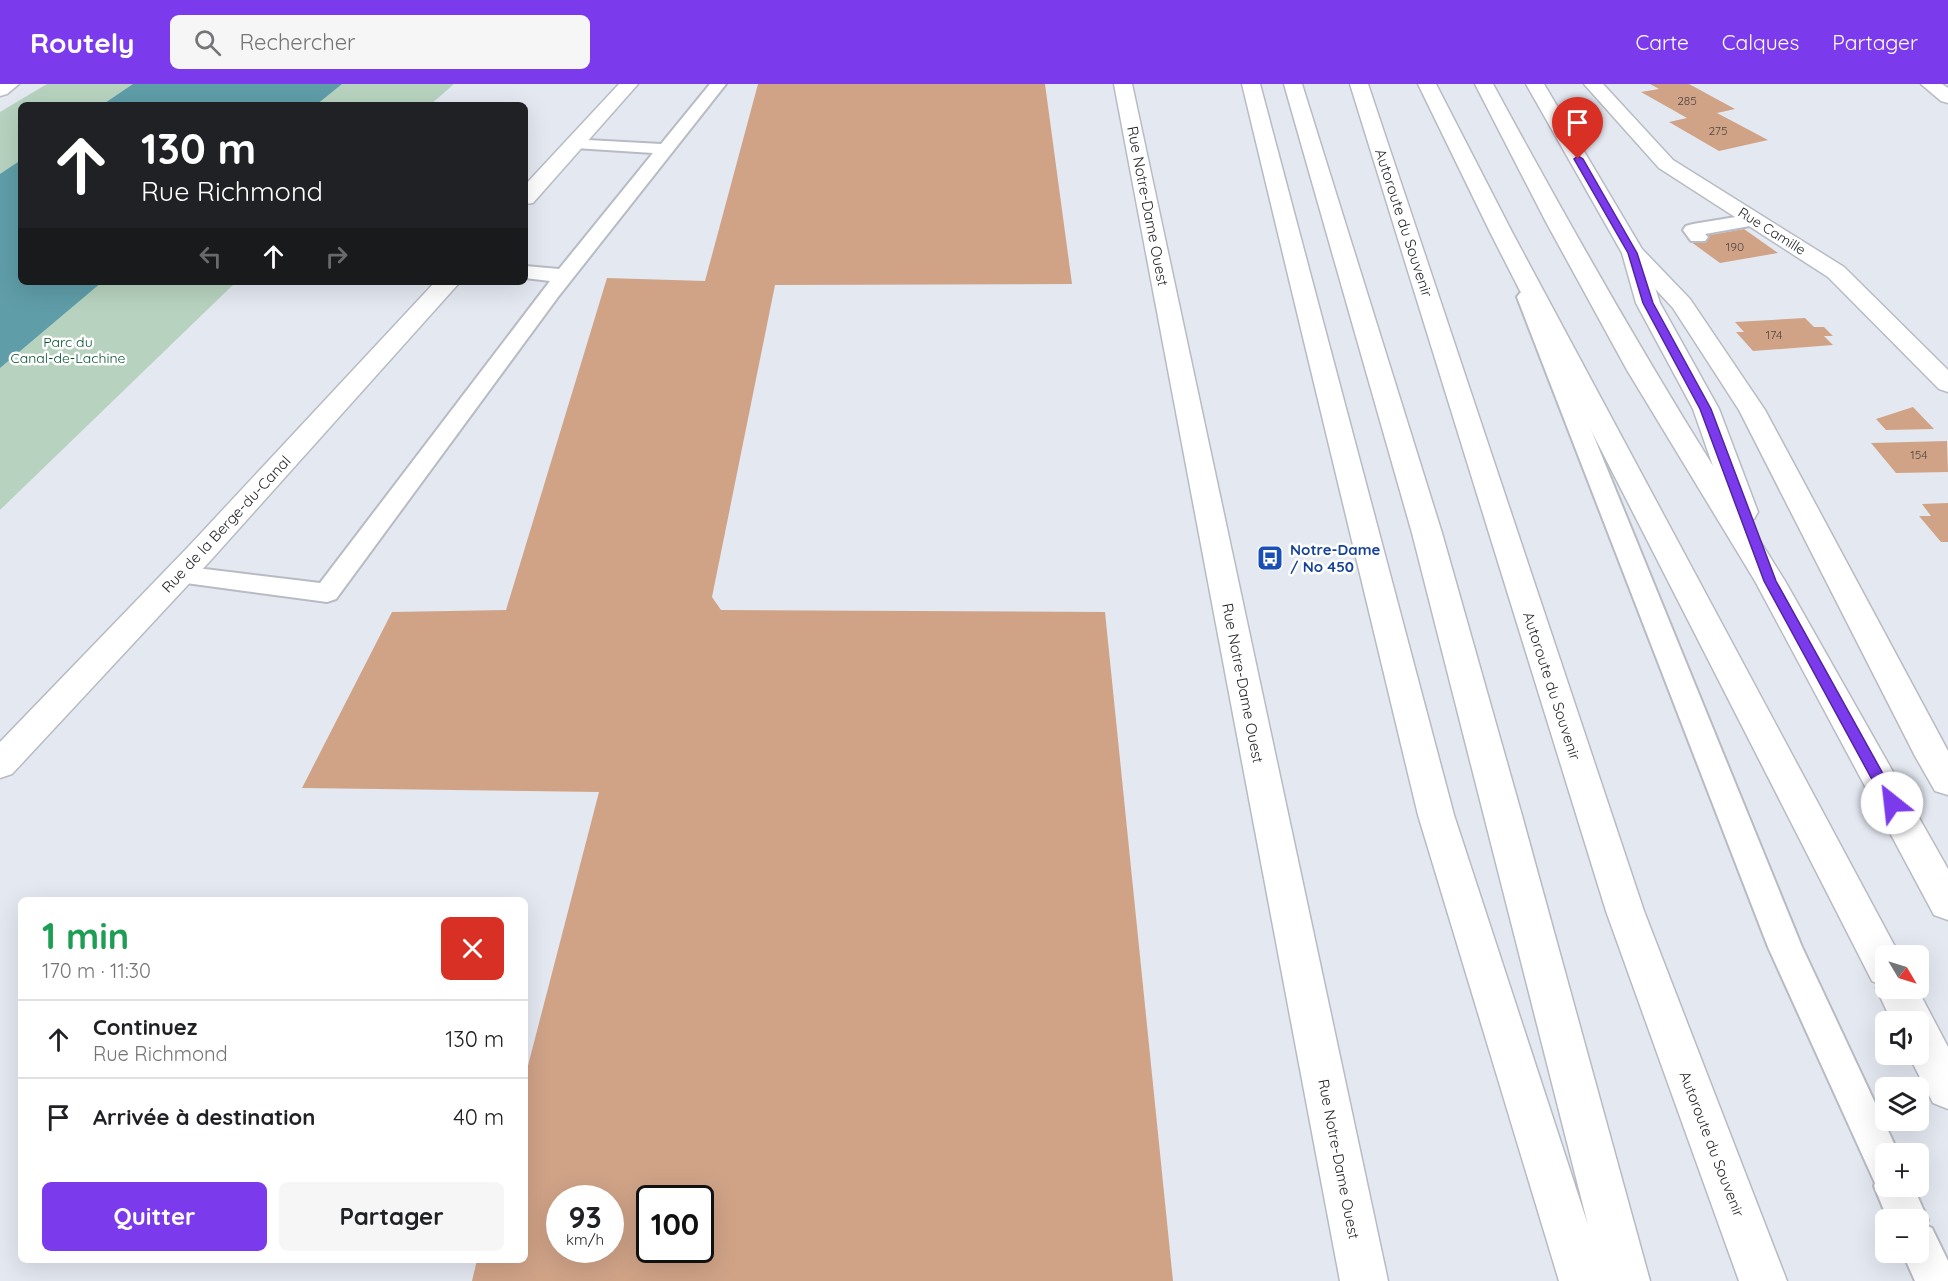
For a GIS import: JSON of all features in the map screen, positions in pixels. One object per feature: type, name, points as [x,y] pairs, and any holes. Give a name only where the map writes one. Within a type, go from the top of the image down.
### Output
[{"type":"main road","points":[[0,90],[10,84]]},
{"type":"main road","points":[[528,195],[629,84]]},
{"type":"main road","name":"Rue Notre-Dame Ouest","points":[[1123,84],[1364,1281]]},
{"type":"main road","points":[[1251,84],[1436,815],[1583,1281]]},
{"type":"main road","points":[[1293,84],[1427,533],[1505,819],[1626,1281]]},
{"type":"main road","name":"Autoroute du Souvenir","points":[[1359,84],[1624,911],[1763,1281]]},
{"type":"main road","points":[[1427,84],[1501,232],[1875,948]]},
{"type":"main road","points":[[1484,84],[1640,370],[1770,581],[1948,904]]},
{"type":"main road","points":[[1535,84],[1633,253],[1648,303],[1706,409],[1770,581]]},
{"type":"main road","name":"Rue Camille","points":[[1593,84],[1666,164],[1820,261],[1846,280],[1948,384]]},
{"type":"main road","points":[[1633,253],[1682,304],[1752,410],[1927,747],[1948,781]]},
{"type":"main road","name":"Rue de la Berge-du-Canal","points":[[0,764],[180,575],[445,285]]},
{"type":"main road","points":[[1929,1053],[1948,1089]]},
{"type":"lane","points":[[180,575],[327,593],[564,276],[718,84]]},
{"type":"lane","points":[[575,143],[665,149]]},
{"type":"lane","points":[[1698,237],[1693,230],[1754,220]]},
{"type":"lane","points":[[1501,232],[1785,947],[1875,1145]]},
{"type":"lane","points":[[528,272],[564,276]]},
{"type":"lane","points":[[1624,911],[1784,1281]]},
{"type":"lane","points":[[1928,1263],[1936,1281]]},
{"type":"green space","name":"Parc du Canal-de-Lachine","points":[[47,84],[454,84],[433,102],[18,102],[18,285],[233,285],[0,510],[0,112]]},
{"type":"water","points":[[133,84],[342,84],[320,102],[106,102]]},
{"type":"water","points":[[18,162],[18,285],[98,285],[0,368],[0,174]]},
{"type":"building","points":[[758,84],[1045,84],[1072,284],[775,285],[712,597],[721,610],[1105,612],[1173,1281],[472,1281],[476,1263],[528,1263],[528,1065],[599,792],[302,788],[392,612],[506,610],[607,278],[705,281]]},
{"type":"building","points":[[1650,84],[1689,84],[1735,109],[1717,113],[1768,140],[1719,151],[1669,122],[1687,118],[1641,92],[1659,89]]},
{"type":"building","points":[[1744,229],[1778,253],[1720,263],[1687,239]]},
{"type":"building","points":[[1805,318],[1814,327],[1824,327],[1833,336],[1824,336],[1833,345],[1753,351],[1736,332],[1744,332],[1735,322]]},
{"type":"building","points":[[1913,407],[1934,429],[1886,430],[1876,419]]},
{"type":"building","points":[[1947,441],[1948,472],[1896,473],[1871,443]]},
{"type":"building","points":[[1948,503],[1948,542],[1941,542],[1919,516],[1931,516],[1922,504]]},
{"type":"place","name":"Notre-Dame / No 450","points":[[1270,558]]},
{"type":"route","points":[[1578,159],[1633,253],[1648,303],[1706,409],[1770,581],[1892,803]]}]
